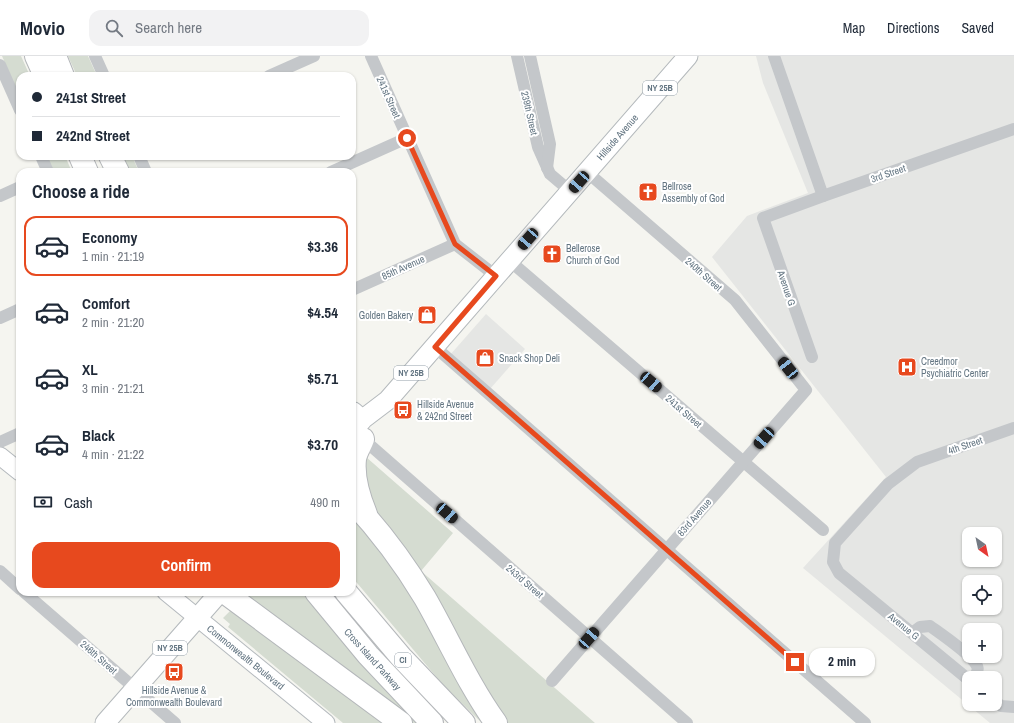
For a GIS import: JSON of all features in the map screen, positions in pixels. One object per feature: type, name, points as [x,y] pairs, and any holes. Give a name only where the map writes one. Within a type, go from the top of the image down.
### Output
[{"type":"highway","points":[[36,56],[58,71]]},
{"type":"highway","points":[[86,163],[97,168]]},
{"type":"highway","points":[[356,479],[358,492],[367,517]]},
{"type":"highway","points":[[356,505],[389,544],[412,577],[469,682],[496,723]]},
{"type":"highway","points":[[229,596],[401,723]]},
{"type":"highway","name":"Cross Island Parkway","points":[[319,596],[368,655],[432,723]]},
{"type":"highway","name":"CI","points":[[349,596],[401,657],[464,723]]},
{"type":"main road","name":"Hillside Avenue","points":[[356,431],[373,427],[388,400],[688,56]]},
{"type":"main road","name":"NY 25B","points":[[104,723],[216,596]]},
{"type":"street","points":[[95,56],[102,72]]},
{"type":"street","points":[[278,72],[314,56]]},
{"type":"street","name":"241st Street","points":[[371,56],[455,244],[496,276]]},
{"type":"street","name":"239th Street","points":[[517,56],[538,147],[550,174],[570,191]]},
{"type":"street","name":"239th Street","points":[[530,56],[550,144],[547,168]]},
{"type":"street","points":[[774,56],[822,196]]},
{"type":"street","points":[[1,69],[16,101]]},
{"type":"street","name":"3rd Street","points":[[764,218],[822,196],[1014,129]]},
{"type":"street","points":[[340,168],[407,138]]},
{"type":"street","name":"240th Street","points":[[587,172],[735,300],[806,390]]},
{"type":"street","points":[[0,196],[16,189]]},
{"type":"street","name":"Avenue G","points":[[764,218],[812,357]]},
{"type":"street","name":"85th Avenue","points":[[356,288],[455,244]]},
{"type":"street","name":"241st Street","points":[[510,261],[823,530]]},
{"type":"street","points":[[0,318],[16,311]]},
{"type":"street","points":[[435,347],[865,723]]},
{"type":"street","name":"83rd Avenue","points":[[552,681],[806,390]]},
{"type":"street","name":"4th Street","points":[[838,573],[833,562],[835,543],[888,484],[917,462],[1014,428]]},
{"type":"street","name":"243rd Street","points":[[356,431],[687,723]]},
{"type":"street","points":[[0,442],[16,435]]},
{"type":"street","points":[[0,456],[16,469]]},
{"type":"street","points":[[0,571],[16,585]]},
{"type":"street","name":"Avenue G","points":[[838,573],[962,674]]},
{"type":"street","name":"246th Street","points":[[29,596],[175,723]]},
{"type":"street","name":"Commonwealth Boulevard","points":[[171,596],[326,723]]},
{"type":"street","points":[[912,633],[920,627],[930,626],[970,657],[976,665],[978,669],[977,671]]},
{"type":"street","points":[[1002,706],[1014,707]]},
{"type":"shaded area","points":[[2,56],[21,56],[28,72],[16,72],[16,88]]},
{"type":"shaded area","points":[[68,56],[88,56],[95,72],[75,72]]},
{"type":"shaded area","name":"Creedmor Psychiatric Center","points":[[756,56],[1014,56],[1014,723],[990,723],[976,711],[1002,711],[1002,671],[962,671],[962,700],[803,568],[886,477],[712,257],[747,216],[808,193],[763,83]]},
{"type":"shaded area","points":[[48,160],[67,160],[70,168],[51,168]]},
{"type":"shaded area","points":[[116,160],[134,160],[137,168],[120,168]]},
{"type":"shaded area","points":[[486,314],[525,349],[490,389],[450,355]]},
{"type":"shaded area","points":[[366,457],[453,533],[421,571],[595,723],[502,723],[359,487]]},
{"type":"shaded area","points":[[356,515],[388,554],[489,723],[482,723],[444,686],[356,582]]},
{"type":"shaded area","points":[[245,596],[310,596],[421,723],[409,723],[242,600]]},
{"type":"shaded area","points":[[233,608],[391,723],[343,723],[228,627],[230,624],[223,618]]},
{"type":"place","name":"Bellrose Assembly of God","points":[[648,192]]},
{"type":"place","name":"Bellerose Church of God","points":[[552,254]]},
{"type":"place","name":"Golden Bakery","points":[[427,315]]},
{"type":"place","name":"Snack Shop Deli","points":[[485,358]]},
{"type":"place","name":"Creedmor Psychiatric Center","points":[[907,367]]},
{"type":"place","name":"Hillside Avenue & 242nd Street","points":[[403,410]]},
{"type":"place","name":"Hillside Avenue & Commonwealth Boulevard","points":[[174,672]]},
{"type":"route","points":[[407,138],[455,244],[496,276],[435,347],[795,662]]}]
